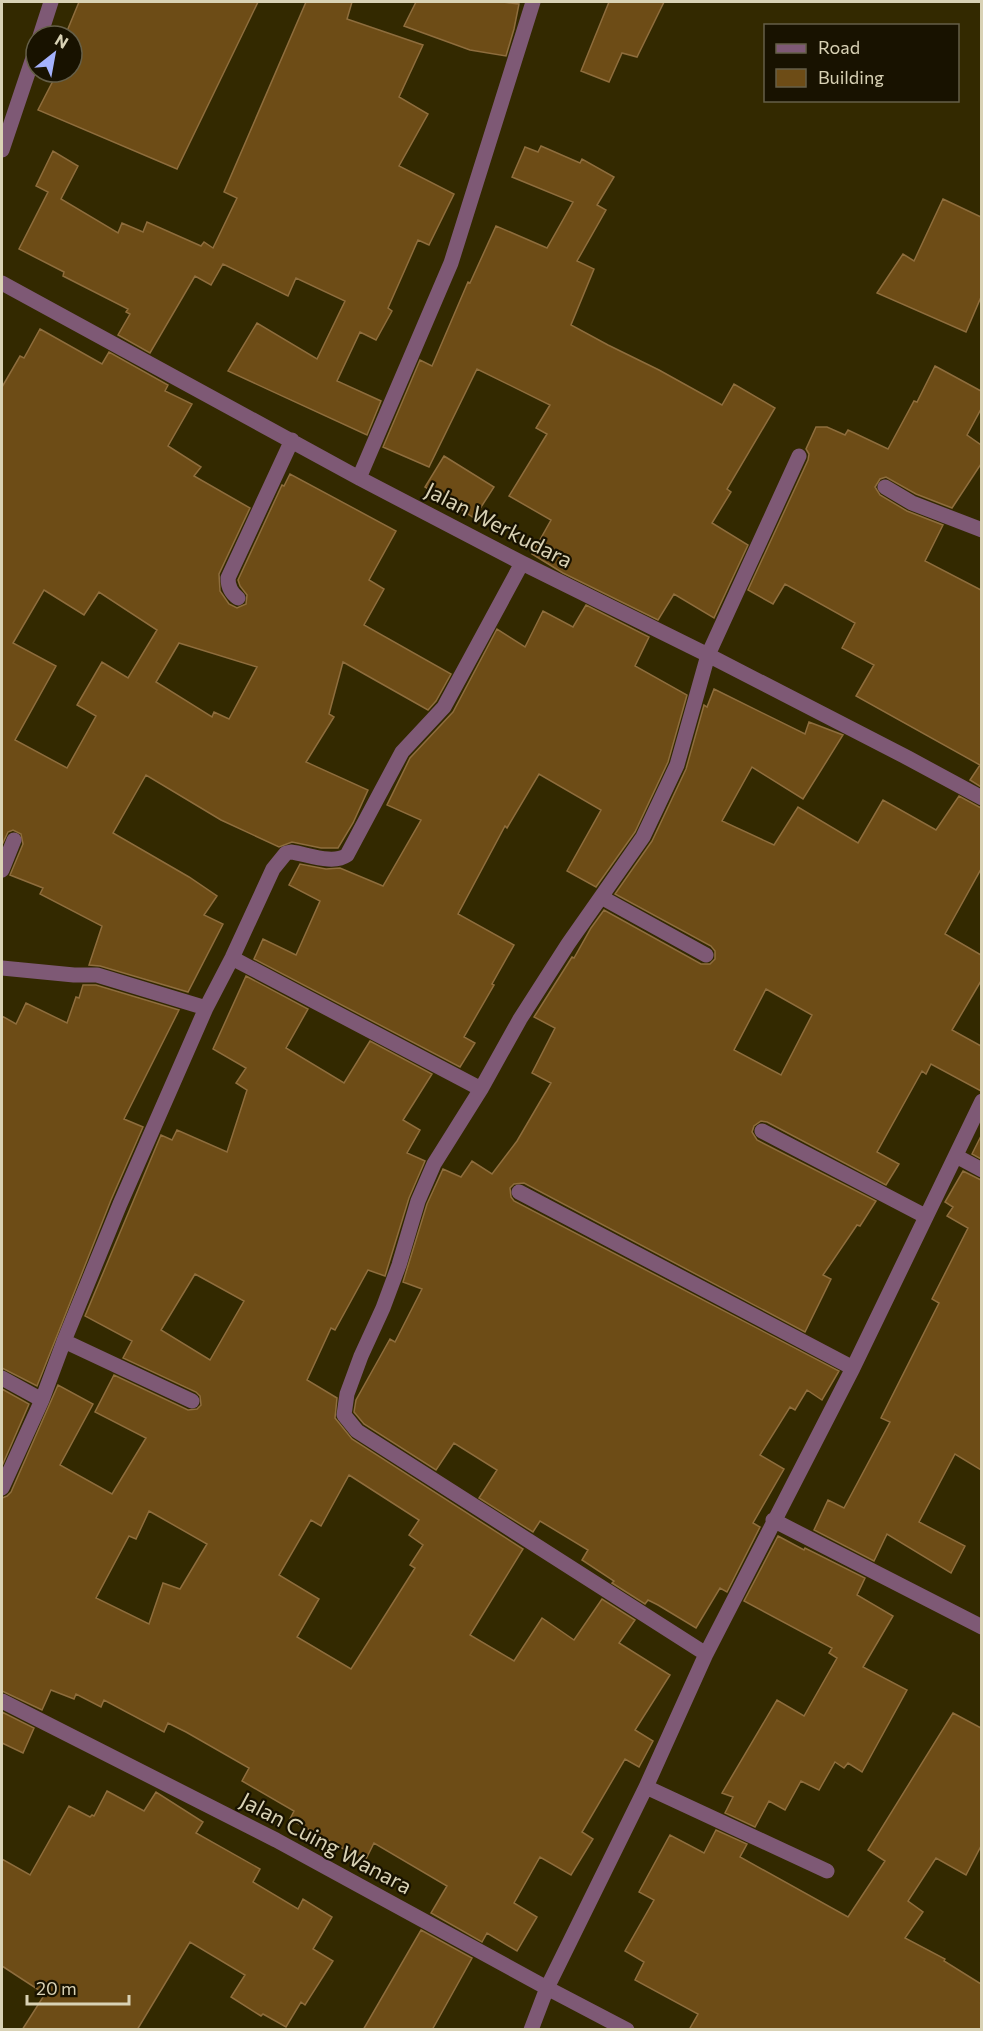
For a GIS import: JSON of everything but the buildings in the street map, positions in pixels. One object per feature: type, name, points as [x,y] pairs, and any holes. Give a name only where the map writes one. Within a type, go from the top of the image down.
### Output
[{"type":"street","points":[[44,24],[51,2]]},
{"type":"street","points":[[359,478],[451,264],[533,2]]},
{"type":"street","points":[[2,150],[24,84]]},
{"type":"street","name":"Jalan Werkudara","points":[[2,283],[359,478],[522,563],[708,655],[981,798]]},
{"type":"street","points":[[238,598],[232,593],[228,578],[292,440]]},
{"type":"street","points":[[706,1654],[357,1431],[344,1415],[347,1394],[387,1297],[418,1202],[430,1174],[520,1019],[568,944],[643,837],[677,765],[708,655],[799,456]]},
{"type":"street","points":[[885,487],[912,503],[981,530]]},
{"type":"street","points":[[2,1488],[42,1400],[120,1204],[206,1008],[232,958],[273,868],[286,853],[334,859],[343,858],[350,851],[402,752],[444,707],[522,563]]},
{"type":"street","points":[[2,870],[14,840]]},
{"type":"street","points":[[601,897],[706,955]]},
{"type":"street","points":[[232,958],[481,1089]]},
{"type":"street","points":[[2,968],[97,975],[206,1008]]},
{"type":"street","points":[[531,2030],[547,1988],[646,1786],[706,1654],[853,1368],[981,1101]]},
{"type":"street","points":[[762,1131],[925,1216]]},
{"type":"street","points":[[956,1155],[981,1170]]},
{"type":"street","points":[[519,1192],[853,1368]]},
{"type":"street","points":[[64,1341],[192,1401]]},
{"type":"street","points":[[2,1378],[42,1400]]},
{"type":"street","points":[[773,1520],[981,1627]]},
{"type":"street","name":"Jalan Cuing Wanara","points":[[2,1701],[276,1840],[627,2030]]},
{"type":"street","points":[[646,1786],[826,1871]]}]
